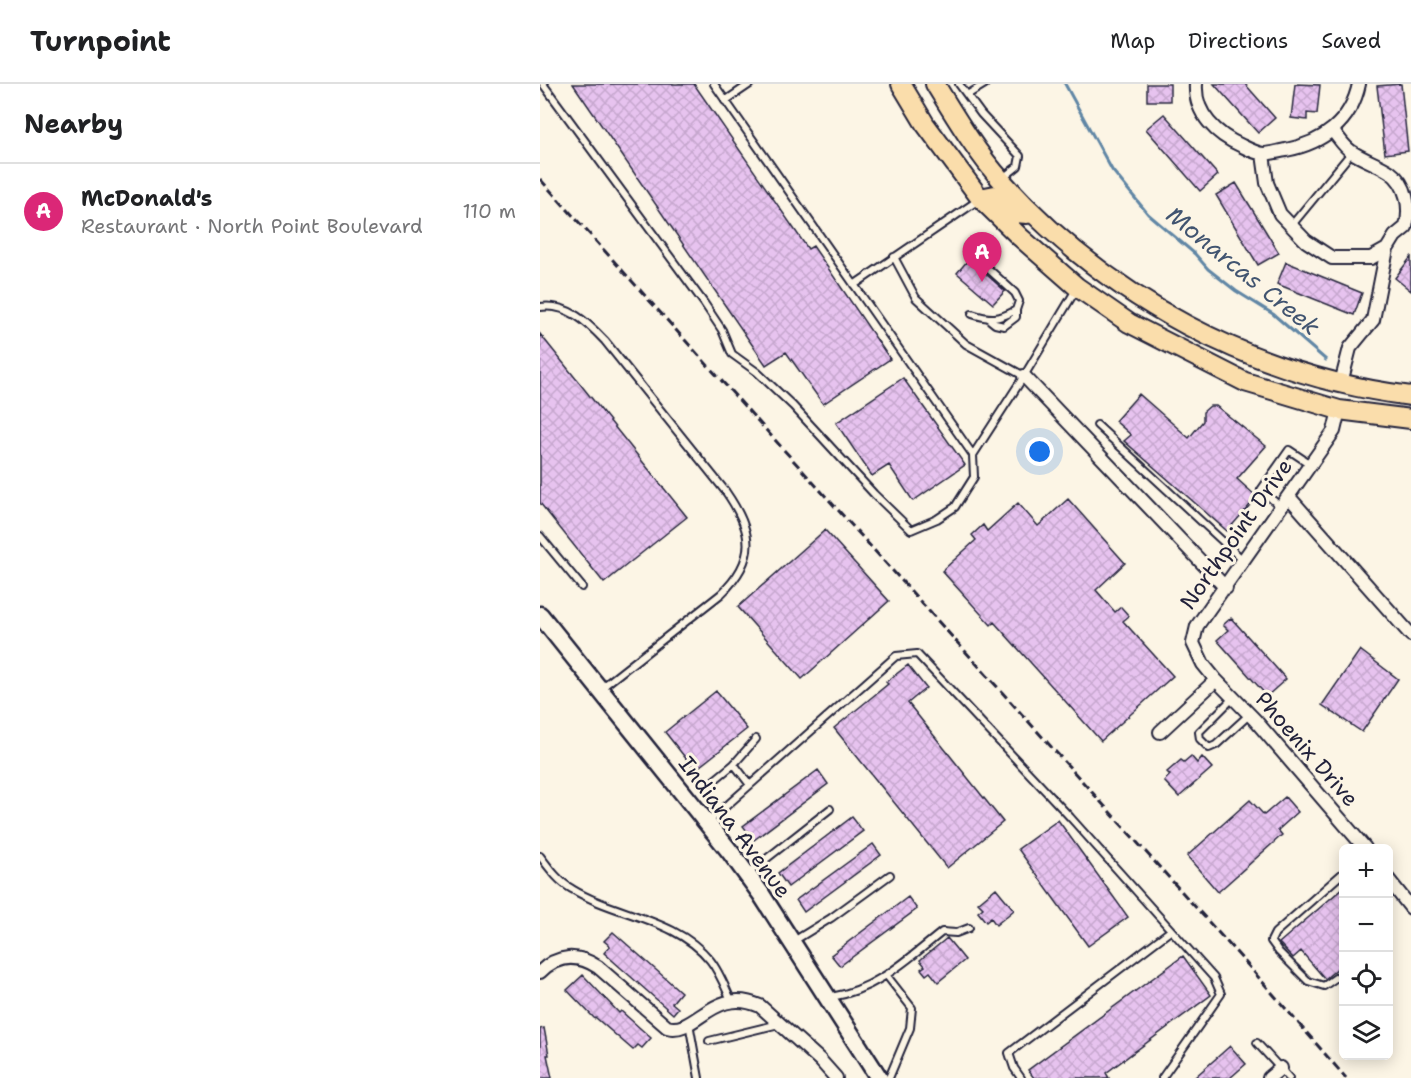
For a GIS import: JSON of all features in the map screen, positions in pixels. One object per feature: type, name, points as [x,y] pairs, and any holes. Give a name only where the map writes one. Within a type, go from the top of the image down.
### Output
[{"type":"main road","points":[[901,84],[925,124],[980,198],[1077,287],[1129,323],[1245,382],[1339,410],[1411,419]]},
{"type":"main road","points":[[935,84],[954,115],[1001,180],[1032,212],[1089,263],[1140,300],[1197,332],[1253,357],[1341,383],[1411,396]]},
{"type":"main road","points":[[952,162],[962,164],[976,180],[983,184],[1001,180]]},
{"type":"main road","points":[[980,198],[995,195],[1016,213],[1032,212]]},
{"type":"main road","points":[[1232,376],[1244,374],[1325,398],[1331,395],[1341,383]]},
{"type":"main road","points":[[1339,410],[1348,399],[1357,398],[1411,406]]},
{"type":"main road","name":"Indiana Avenue","points":[[540,615],[746,875],[879,1078]]},
{"type":"street","points":[[1196,84],[1199,106],[1209,124],[1228,140],[1263,154],[1306,146],[1333,131],[1350,108],[1359,84]]},
{"type":"street","points":[[1263,154],[1267,183],[1280,214],[1306,241],[1332,258],[1371,258],[1387,249],[1408,223],[1407,195],[1400,182],[1390,172],[1352,152],[1333,131]]},
{"type":"street","points":[[1341,383],[1350,348],[1373,320],[1387,249]]},
{"type":"street","points":[[1024,376],[1226,588]]},
{"type":"street","name":"Northpoint Drive","points":[[1216,680],[1203,664],[1193,643],[1197,627],[1334,431],[1339,410]]},
{"type":"street","points":[[1285,502],[1411,635]]},
{"type":"street","points":[[1160,732],[1216,680]]},
{"type":"street","name":"Phoenix Drive","points":[[1216,680],[1250,714],[1361,844]]},
{"type":"street","points":[[1393,884],[1411,908]]},
{"type":"street","points":[[542,967],[567,957],[587,960],[667,1027],[677,1029],[721,1003],[731,1000],[742,1000],[760,1006],[820,1060],[831,1077]]},
{"type":"street","points":[[1269,1078],[1285,1073]]},
{"type":"lane","points":[[543,84],[704,303],[722,330],[732,354],[757,372],[793,406],[874,494],[911,530],[937,519],[955,507],[974,477],[973,455],[714,84]]},
{"type":"lane","points":[[725,101],[750,84]]},
{"type":"lane","points":[[959,84],[981,114],[1020,156],[1018,166],[1001,180]]},
{"type":"lane","points":[[967,95],[986,84]]},
{"type":"lane","points":[[1291,226],[1352,152]]},
{"type":"lane","points":[[854,285],[980,198]]},
{"type":"lane","points":[[967,247],[1015,293],[1019,301],[1016,310],[990,320],[972,314]]},
{"type":"lane","points":[[894,257],[916,298],[966,344],[1024,376]]},
{"type":"lane","points":[[973,455],[1077,287]]},
{"type":"lane","points":[[540,307],[548,306],[564,310],[585,320],[605,341],[726,492],[741,514],[748,533],[746,555],[733,583],[600,690]]},
{"type":"lane","points":[[1097,425],[1244,562]]},
{"type":"lane","points":[[1285,502],[1261,490],[1289,450],[1310,464]]},
{"type":"lane","points":[[540,536],[582,587]]},
{"type":"lane","points":[[706,823],[896,656],[917,654],[1070,817],[1214,978],[1221,994],[1162,1078]]},
{"type":"lane","points":[[1233,697],[1198,732],[1200,739],[1209,748],[1216,745],[1250,714]]},
{"type":"lane","points":[[712,782],[734,764],[756,739]]},
{"type":"lane","points":[[734,764],[750,785]]},
{"type":"lane","points":[[746,875],[830,809]]},
{"type":"lane","points":[[540,856],[570,888],[601,904],[677,932],[695,945],[710,960],[731,1000]]},
{"type":"lane","points":[[791,942],[831,918],[890,875]]},
{"type":"lane","points":[[1339,876],[1275,933],[1271,941],[1308,981],[1324,986],[1339,976]]},
{"type":"lane","points":[[827,998],[851,994],[887,976],[942,932],[956,933],[969,928]]},
{"type":"lane","points":[[1021,1078],[1014,1068],[1009,1053],[1170,931]]},
{"type":"lane","points":[[887,976],[912,1008],[910,1028],[889,1078]]},
{"type":"lane","points":[[689,1023],[699,1078]]},
{"type":"lane","points":[[709,1041],[780,1024]]},
{"type":"lane","points":[[1257,1043],[1285,1073]]},
{"type":"building","points":[[573,84],[694,84],[808,249],[813,246],[890,359],[823,404],[786,352],[766,365]]},
{"type":"building","points":[[1147,84],[1170,84],[1170,101],[1147,101]]},
{"type":"building","points":[[1214,84],[1245,84],[1275,118],[1258,133]]},
{"type":"building","points":[[1295,84],[1320,85],[1317,114],[1307,113],[1307,120],[1291,118]]},
{"type":"building","points":[[1401,84],[1408,151],[1385,154],[1377,86]]},
{"type":"building","points":[[1164,114],[1218,175],[1200,191],[1146,129]]},
{"type":"building","points":[[1236,183],[1279,253],[1258,265],[1216,195]]},
{"type":"building","points":[[1411,257],[1411,291],[1395,278]]},
{"type":"building","points":[[969,259],[1005,291],[993,304],[957,273]]},
{"type":"building","points":[[1286,262],[1362,293],[1354,315],[1277,284]]},
{"type":"building","points":[[540,334],[687,517],[604,583],[540,503]]},
{"type":"building","points":[[903,378],[965,465],[913,501],[889,465],[872,476],[836,423]]},
{"type":"building","points":[[1139,394],[1189,438],[1203,421],[1203,412],[1210,406],[1216,406],[1266,446],[1237,479],[1257,497],[1227,531],[1124,441],[1131,435],[1115,421]]},
{"type":"building","points":[[1068,499],[1125,563],[1096,590],[1115,612],[1121,607],[1129,616],[1123,621],[1173,676],[1101,741],[994,622],[991,625],[942,571],[976,540],[972,535],[983,525],[987,531],[1018,503],[1038,526]]},
{"type":"building","points":[[825,530],[889,601],[802,679],[738,607]]},
{"type":"building","points":[[1231,618],[1286,679],[1267,696],[1217,640],[1228,630],[1223,625]]},
{"type":"building","points":[[1360,650],[1398,679],[1362,732],[1322,705]]},
{"type":"building","points":[[908,665],[926,688],[908,703],[1003,822],[947,868],[834,728]]},
{"type":"building","points":[[716,691],[747,729],[695,770],[665,732]]},
{"type":"building","points":[[1191,756],[1197,763],[1202,757],[1212,768],[1179,797],[1164,781],[1170,775],[1167,772],[1181,760],[1184,762]]},
{"type":"building","points":[[818,770],[828,784],[754,840],[743,826]]},
{"type":"building","points":[[1285,797],[1298,812],[1278,830],[1282,835],[1218,892],[1187,856],[1250,800],[1264,815]]},
{"type":"building","points":[[852,817],[863,831],[788,887],[778,873]]},
{"type":"building","points":[[1058,820],[1128,917],[1088,946],[1018,849]]},
{"type":"building","points":[[873,844],[881,855],[804,912],[796,900]]},
{"type":"building","points":[[996,888],[1014,910],[996,925],[991,918],[986,922],[978,912],[983,908],[978,903]]},
{"type":"building","points":[[1339,891],[1339,967],[1325,979],[1301,951],[1293,958],[1279,943]]},
{"type":"building","points":[[908,897],[917,909],[840,966],[831,955]]},
{"type":"building","points":[[613,932],[681,992],[672,1003],[678,1008],[673,1014],[604,953],[610,946],[604,941]]},
{"type":"building","points":[[947,938],[965,960],[938,982],[930,972],[926,975],[921,969],[925,966],[920,960]]},
{"type":"building","points":[[1183,956],[1211,995],[1106,1073],[1109,1078],[1034,1078],[1028,1070]]},
{"type":"building","points":[[583,975],[619,1013],[621,1011],[651,1038],[642,1048],[638,1045],[633,1050],[595,1019],[567,990]]},
{"type":"building","points":[[544,1028],[552,1078],[540,1078],[540,1029]]},
{"type":"building","points":[[1230,1046],[1246,1064],[1230,1078],[1194,1078]]},
{"type":"waterway","name":"Monarcas Creek","points":[[1065,84],[1112,170],[1148,214],[1195,254],[1208,269],[1236,291],[1273,314],[1326,360]]},
{"type":"railway","points":[[540,179],[1253,971],[1346,1078]]},
{"type":"place","name":"McDonald's","points":[[982,282]]}]
